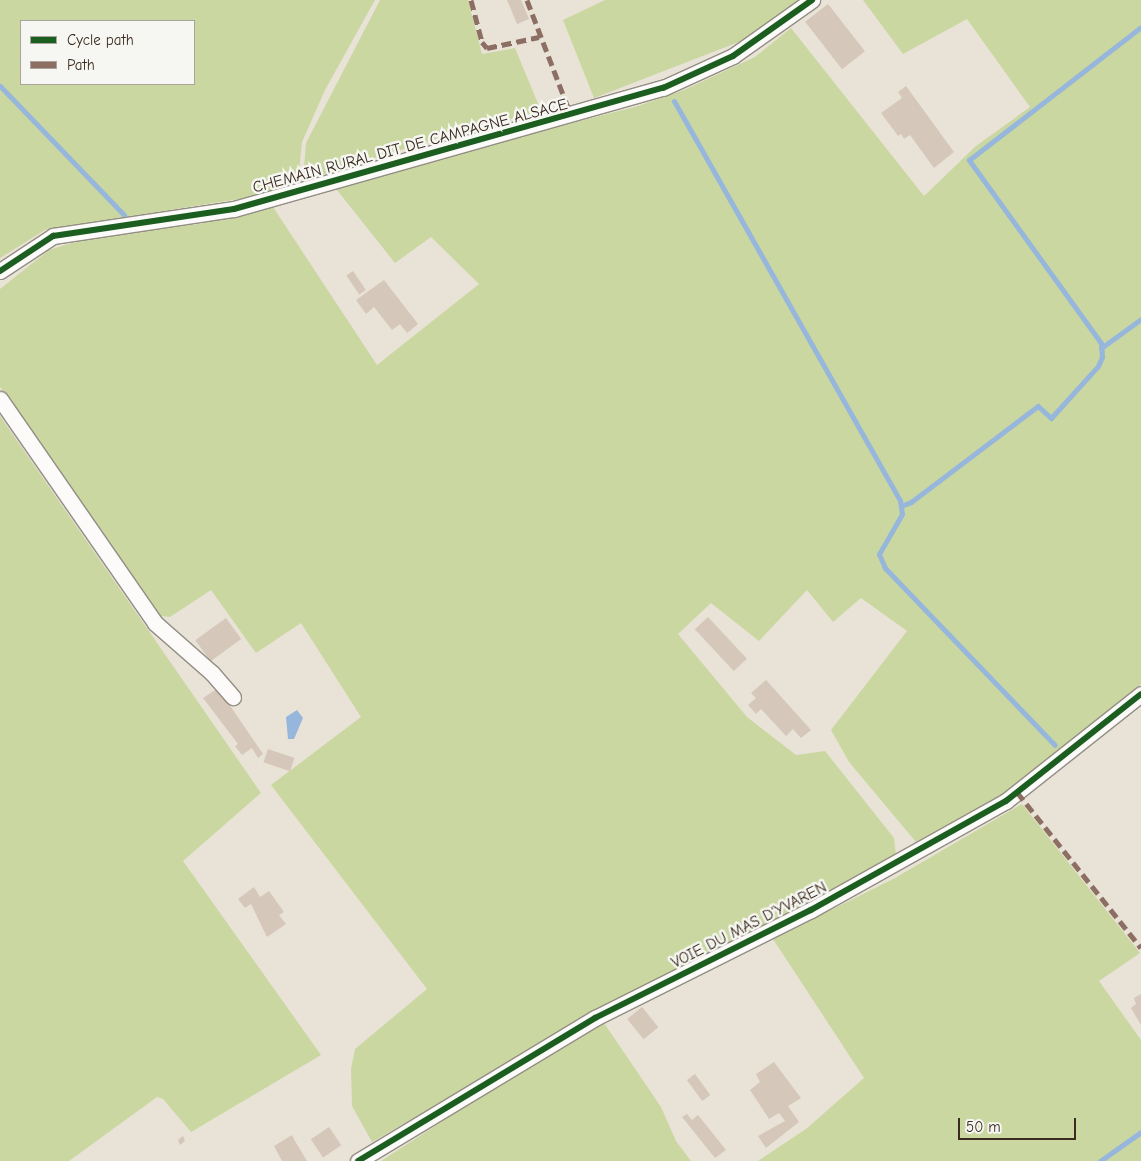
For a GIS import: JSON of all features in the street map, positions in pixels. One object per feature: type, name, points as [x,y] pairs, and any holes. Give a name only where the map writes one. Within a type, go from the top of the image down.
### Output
[{"type":"street","name":"CHEMAIN RURAL DIT DE CAMPAGNE ALSACE","points":[[0,271],[53,236],[234,208],[663,88],[733,56],[812,0]]},
{"type":"street","points":[[0,399],[155,623],[212,673],[233,697]]},
{"type":"street","name":"VOIE DU MAS D'YVAREN","points":[[358,1161],[595,1018],[811,910],[1006,800],[1141,694]]},
{"type":"green space","points":[[0,0],[375,0],[325,90],[302,142],[298,181],[258,196],[45,230],[0,258]]},
{"type":"green space","points":[[380,0],[468,0],[482,54],[515,48],[541,111],[432,140],[303,181],[306,143]]},
{"type":"green space","points":[[605,0],[799,0],[744,40],[594,98],[563,20]]},
{"type":"green space","points":[[863,0],[1141,0],[1141,684],[1008,791],[916,842],[849,762],[831,730],[907,631],[861,598],[833,622],[807,590],[759,641],[711,603],[678,634],[747,717],[796,755],[825,751],[894,838],[896,856],[849,884],[635,990],[372,1142],[352,1106],[351,1069],[355,1049],[427,989],[271,785],[361,717],[301,623],[256,653],[211,590],[170,617],[160,616],[0,387],[0,289],[49,250],[68,244],[122,232],[199,224],[271,204],[377,365],[479,284],[431,237],[395,263],[333,185],[638,106],[684,90],[755,57],[791,28],[924,196],[976,146],[1030,107],[967,19],[903,54]]},
{"type":"green space","points":[[0,416],[261,793],[183,861],[321,1055],[191,1132],[163,1099],[157,1097],[69,1161],[0,1161]]},
{"type":"green space","points":[[1022,804],[1140,953],[1099,981],[1141,1040],[1141,1161],[758,1161],[806,1129],[864,1078],[773,939],[895,878]]},
{"type":"green space","points":[[604,1023],[661,1107],[676,1141],[691,1161],[381,1161],[483,1095]]},
{"type":"water","points":[[297,710],[303,718],[294,739],[288,739],[286,717]]},
{"type":"building","points":[[507,0],[521,0],[529,19],[517,24]]},
{"type":"building","points":[[828,4],[865,51],[842,69],[805,22]]},
{"type":"building","points":[[906,86],[954,152],[934,168],[910,135],[904,139],[901,134],[898,136],[881,113],[902,98],[898,92]]},
{"type":"building","points":[[353,271],[366,290],[359,295],[346,275]]},
{"type":"building","points":[[384,280],[418,324],[407,333],[400,324],[392,330],[374,307],[366,314],[356,300]]},
{"type":"building","points":[[708,617],[747,659],[734,671],[695,629]]},
{"type":"building","points":[[226,618],[241,639],[211,661],[195,640]]},
{"type":"building","points":[[766,680],[811,730],[801,738],[793,729],[786,736],[761,709],[756,714],[748,705],[756,698],[751,693]]},
{"type":"building","points":[[218,688],[263,754],[258,758],[252,748],[242,755],[235,746],[238,744],[203,698]]},
{"type":"building","points":[[268,749],[294,758],[290,771],[263,762]]},
{"type":"building","points":[[254,887],[260,897],[269,891],[284,912],[279,915],[286,924],[267,937],[251,904],[245,908],[238,899]]},
{"type":"building","points":[[1141,994],[1141,1025],[1131,1008],[1136,1004],[1134,998]]},
{"type":"building","points":[[642,1007],[658,1027],[644,1039],[627,1019]]},
{"type":"building","points":[[774,1062],[801,1098],[788,1106],[799,1122],[766,1148],[758,1136],[785,1121],[779,1113],[769,1119],[750,1090],[760,1082],[756,1074]]},
{"type":"building","points":[[695,1074],[710,1095],[702,1101],[687,1080]]},
{"type":"building","points":[[687,1114],[692,1120],[698,1115],[726,1150],[715,1158],[682,1117]]},
{"type":"building","points":[[329,1127],[341,1145],[323,1158],[311,1139]]},
{"type":"building","points":[[292,1135],[307,1161],[282,1161],[274,1146]]},
{"type":"building","points":[[183,1136],[185,1141],[180,1145],[178,1140]]},
{"type":"waterway","points":[[901,506],[911,502],[1038,406],[1051,418],[1098,366],[1102,357],[1101,343],[969,160],[1141,27]]},
{"type":"waterway","points":[[0,86],[124,215]]},
{"type":"waterway","points":[[674,101],[900,500],[902,514],[879,554],[885,568],[1055,745]]},
{"type":"waterway","points":[[1101,348],[1141,319]]},
{"type":"waterway","points":[[1100,1161],[1141,1132]]},
{"type":"marked path","points":[[471,0],[482,42],[487,48],[539,37]]},
{"type":"marked path","points":[[527,0],[571,115]]},
{"type":"marked path","points":[[1017,792],[1141,948]]},
{"type":"cycle path","points":[[0,271],[53,236],[234,209],[663,88],[733,56],[812,0]]},
{"type":"cycle path","points":[[358,1161],[595,1018],[811,910],[1006,801],[1141,694]]}]
